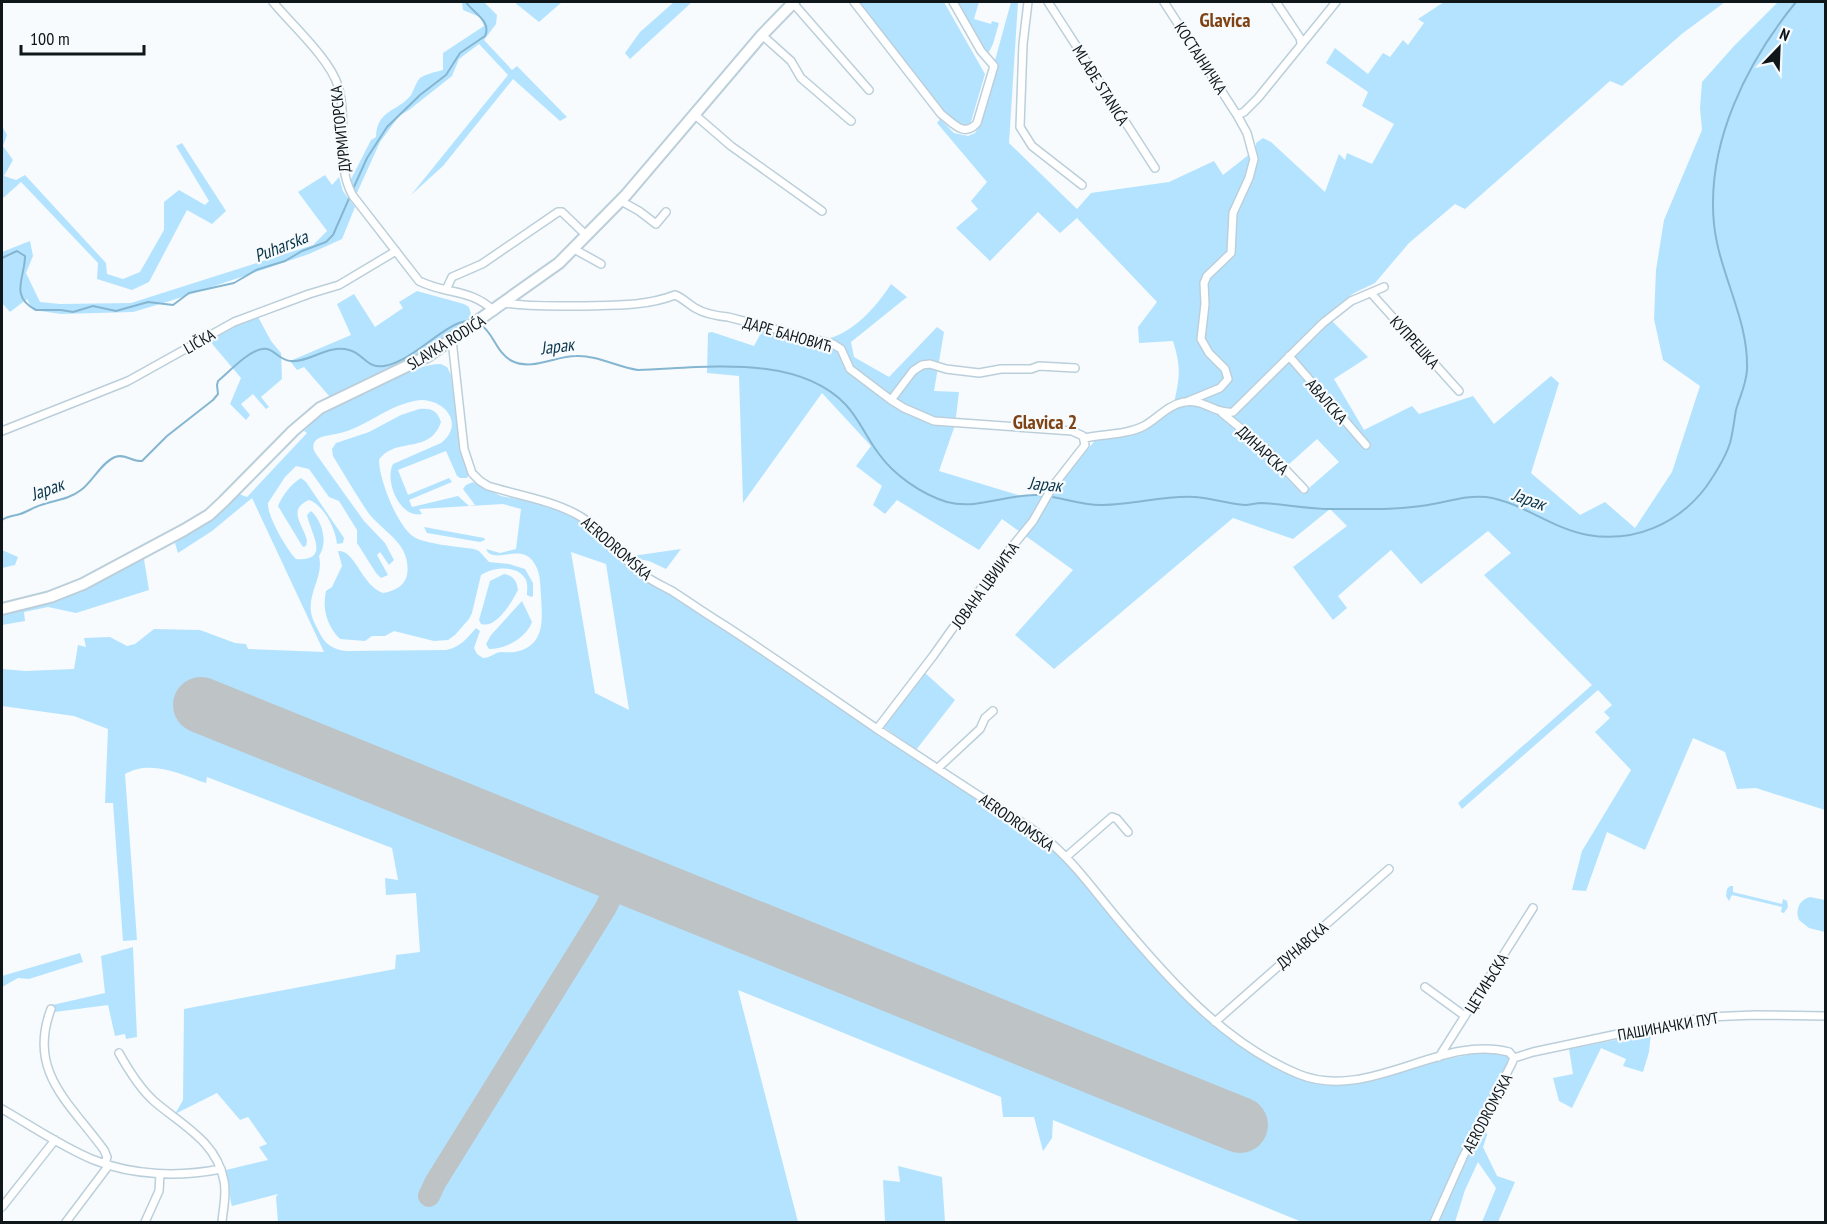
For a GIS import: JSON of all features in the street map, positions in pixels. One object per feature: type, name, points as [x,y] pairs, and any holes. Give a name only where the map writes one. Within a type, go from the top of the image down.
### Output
[{"type":"main road","name":"SLAVKA RODIĆA","points":[[2,609],[50,597],[83,584],[184,530],[208,515],[224,501],[293,431],[320,408],[428,356],[559,263],[621,201],[762,35],[794,2]]},
{"type":"street","name":"ДУРМИТОРСКА","points":[[273,2],[330,69],[338,86],[346,184],[353,196],[420,281],[480,299],[494,311]]},
{"type":"street","points":[[794,2],[869,90]]},
{"type":"street","points":[[854,2],[941,114],[959,128],[966,130],[973,128],[977,123],[994,66],[981,51],[953,2]]},
{"type":"street","points":[[1028,2],[1022,56],[1020,127],[1032,146],[1082,185]]},
{"type":"street","name":"MLAĐE STANIĆA","points":[[1048,2],[1155,168]]},
{"type":"street","name":"КОСТАЈНИЧКА","points":[[1164,2],[1237,115],[1251,144],[1254,159],[1249,178],[1233,213],[1230,254],[1210,271],[1204,283],[1205,304],[1201,339],[1209,353],[1225,369],[1228,379],[1220,388],[1186,402]]},
{"type":"street","points":[[1237,115],[1244,112],[1258,98],[1299,48],[1300,38],[1276,2]]},
{"type":"street","points":[[1300,43],[1307,38],[1336,2]]},
{"type":"street","points":[[762,35],[790,61],[801,78],[851,121]]},
{"type":"street","points":[[694,114],[731,147],[822,211]]},
{"type":"street","points":[[621,201],[639,210],[656,224],[666,212]]},
{"type":"street","points":[[446,290],[452,277],[482,264],[558,212],[562,212],[587,236]]},
{"type":"street","points":[[574,249],[601,264]]},
{"type":"street","name":"LIČKA","points":[[2,431],[128,381],[234,322],[339,285],[396,251]]},
{"type":"street","points":[[1084,438],[1133,430],[1144,426],[1171,406],[1186,402],[1201,402],[1222,413],[1233,412],[1323,323],[1351,301],[1384,287]]},
{"type":"street","name":"КУПРЕШКА","points":[[1371,293],[1459,391]]},
{"type":"street","name":"ДАРЕ БАНОВИЋ","points":[[504,303],[522,306],[624,305],[657,302],[675,295],[697,310],[716,316],[728,317],[833,344],[841,349],[850,369],[891,400],[933,421],[1064,430],[1076,432],[1084,438]]},
{"type":"street","name":"AERODROMSKA","points":[[452,340],[464,449],[472,473],[480,481],[488,486],[552,504],[577,514],[594,526],[641,573],[675,593],[877,729],[1027,825],[1066,857],[1129,932],[1215,1022],[1244,1044],[1300,1075],[1323,1082],[1365,1078],[1439,1057],[1482,1049],[1509,1052],[1514,1058],[1463,1157],[1434,1222]]},
{"type":"street","name":"АВАЛСКА","points":[[1289,357],[1365,446]]},
{"type":"street","points":[[891,400],[913,371],[930,364],[946,369],[979,373],[1001,369],[1031,369],[1039,366],[1075,368]]},
{"type":"street","name":"ДИНАРСКА","points":[[1222,413],[1266,449],[1304,489]]},
{"type":"street","name":"ЈОВАНА ЦВИЈИЋА","points":[[877,729],[1033,520],[1053,486],[1085,447],[1084,438]]},
{"type":"street","points":[[938,768],[980,729],[985,717],[993,711]]},
{"type":"street","points":[[1066,857],[1112,817],[1117,819],[1128,832]]},
{"type":"street","name":"ДУНАВСКА","points":[[1215,1022],[1389,869]]},
{"type":"street","name":"ЦЕТИЊСКА","points":[[1439,1057],[1533,908]]},
{"type":"street","points":[[1425,987],[1465,1016]]},
{"type":"street","points":[[51,1009],[43,1039],[44,1059],[48,1070],[60,1093],[107,1157],[107,1164],[66,1222]]},
{"type":"street","name":"ПАШИНАЧКИ ПУТ","points":[[1514,1058],[1533,1052],[1707,1017],[1826,1016]]},
{"type":"street","points":[[119,1053],[139,1085],[154,1101],[198,1135],[211,1151],[225,1182],[222,1222]]},
{"type":"street","points":[[2,1109],[71,1150],[107,1164],[142,1173],[160,1174],[221,1169]]},
{"type":"street","points":[[2,1207],[55,1140]]},
{"type":"street","points":[[145,1222],[159,1191],[160,1174]]},
{"type":"shaded area","points":[[462,2],[484,2],[497,15],[496,24],[484,40],[512,70],[517,66],[567,117],[560,121],[513,79],[443,166],[411,195],[508,75],[479,44],[459,59],[452,76],[399,116],[380,142],[356,195],[349,183],[371,140],[376,137],[380,121],[406,101],[420,78],[443,70],[443,53],[484,26],[480,17],[463,10]]},
{"type":"shaded area","points":[[514,2],[562,2],[539,22]]},
{"type":"shaded area","points":[[674,2],[692,2],[630,59],[625,53],[640,32]]},
{"type":"shaded area","points":[[856,2],[944,2],[985,74],[970,125],[963,128],[954,125]]},
{"type":"shaded area","points":[[954,2],[979,2],[974,19],[991,24],[992,21],[999,23],[989,52],[986,52]]},
{"type":"shaded area","points":[[1011,2],[1018,2],[1009,143],[1077,209],[1091,193],[1169,182],[1214,161],[1223,175],[1256,149],[1256,143],[1263,138],[1271,142],[1325,192],[1339,154],[1345,160],[1347,153],[1372,164],[1394,124],[1362,106],[1368,92],[1326,63],[1335,48],[1368,74],[1383,53],[1390,57],[1403,40],[1408,45],[1424,23],[1418,19],[1444,2],[1725,2],[1683,33],[1622,86],[1610,81],[1465,209],[1455,204],[1409,243],[1375,283],[1354,293],[1326,315],[1368,357],[1334,379],[1364,430],[1412,406],[1419,414],[1473,396],[1494,424],[1551,376],[1559,383],[1531,473],[1580,515],[1605,502],[1635,528],[1672,472],[1700,386],[1663,360],[1654,319],[1656,270],[1664,220],[1702,130],[1700,108],[1702,82],[1778,2],[1825,2],[1825,810],[1756,788],[1737,789],[1725,752],[1693,738],[1645,850],[1607,832],[1586,891],[1572,890],[1582,851],[1631,770],[1595,732],[1610,718],[1604,712],[1612,705],[1598,690],[1462,809],[1458,803],[1592,685],[1484,575],[1511,553],[1488,531],[1421,584],[1391,550],[1338,596],[1347,608],[1333,620],[1293,567],[1347,526],[1330,509],[1293,539],[1233,518],[1054,669],[1015,635],[1073,570],[1002,519],[979,550],[897,500],[885,514],[873,505],[882,486],[856,466],[871,446],[822,393],[743,503],[739,376],[707,373],[708,333],[712,332],[754,346],[764,327],[818,339],[834,337],[862,319],[891,284],[907,297],[851,342],[854,357],[889,377],[937,327],[944,332],[934,391],[959,392],[955,425],[939,471],[1021,496],[1053,494],[1060,482],[1098,437],[1127,434],[1172,409],[1195,403],[1214,410],[1224,417],[1255,444],[1302,494],[1339,462],[1317,439],[1287,466],[1247,428],[1223,410],[1195,399],[1174,403],[1179,372],[1173,341],[1139,343],[1138,327],[1157,302],[1077,218],[1060,233],[1038,212],[990,261],[956,228],[978,209],[971,201],[987,182],[937,123],[940,119],[954,133],[968,136],[975,133],[980,125],[996,74],[994,64]]},
{"type":"shaded area","points":[[2,126],[7,135],[3,146],[13,160],[4,176],[16,180],[25,175],[106,263],[107,274],[123,279],[140,272],[164,230],[164,202],[179,190],[205,205],[209,201],[176,146],[182,143],[226,211],[212,224],[187,210],[149,282],[132,290],[97,279],[98,263],[21,182],[2,199]]},
{"type":"shaded area","points":[[325,175],[332,185],[339,177],[343,191],[355,207],[342,239],[309,254],[133,312],[61,314],[33,310],[27,299],[10,312],[2,303],[2,252],[30,241],[33,256],[26,273],[40,302],[60,304],[131,303],[313,245],[327,231],[298,192]]},
{"type":"shaded area","points":[[417,291],[464,304],[469,307],[471,314],[468,319],[436,343],[411,359],[330,397],[304,367],[297,370],[290,361],[351,335],[337,304],[354,294],[375,327],[403,308],[399,302]]},
{"type":"shaded area","points":[[257,315],[271,341],[281,353],[282,379],[261,397],[269,407],[266,409],[253,394],[241,404],[250,415],[246,420],[230,404],[241,378],[208,339]]},
{"type":"shaded area","points":[[441,364],[447,367],[451,375],[461,455],[469,473],[467,478],[457,476],[446,451],[398,470],[408,495],[449,478],[452,482],[409,500],[412,507],[458,496],[469,506],[475,505],[463,489],[473,482],[501,496],[539,503],[575,517],[591,527],[638,574],[806,682],[986,805],[1028,830],[1056,852],[1220,1030],[1261,1059],[1303,1080],[1330,1085],[1356,1084],[1381,1079],[1424,1064],[1477,1053],[1509,1056],[1505,1071],[1461,1151],[1430,1222],[1302,1222],[1053,1120],[1052,1138],[1043,1151],[1034,1117],[1003,1117],[1001,1097],[738,990],[798,1222],[278,1222],[276,1197],[278,1194],[232,1206],[229,1183],[222,1171],[268,1160],[259,1147],[267,1144],[248,1117],[240,1120],[217,1093],[175,1114],[183,1100],[184,1009],[395,969],[396,955],[420,952],[416,893],[386,895],[385,878],[398,880],[392,848],[207,777],[206,783],[176,772],[145,768],[125,774],[137,940],[123,941],[113,803],[105,803],[108,729],[74,716],[2,706],[2,669],[25,671],[74,669],[78,645],[86,647],[84,638],[110,637],[127,646],[135,644],[154,629],[200,630],[235,643],[246,644],[248,649],[324,652],[252,498],[212,531],[178,553],[175,543],[211,520],[239,494],[247,497],[307,433],[304,431],[322,414],[349,397],[398,375],[429,365]],"holes":[[[422,400],[431,401],[445,409],[452,422],[451,429],[441,443],[393,464],[392,489],[401,505],[414,514],[422,514],[419,509],[503,504],[521,509],[516,549],[500,553],[486,549],[494,555],[520,554],[526,556],[532,560],[539,573],[542,621],[534,642],[519,651],[501,652],[483,658],[474,648],[480,631],[476,628],[459,645],[446,650],[347,651],[331,646],[320,634],[311,612],[319,570],[319,556],[324,539],[319,521],[311,511],[307,515],[316,544],[316,551],[307,559],[296,559],[292,555],[274,524],[268,503],[285,477],[296,466],[309,469],[329,497],[339,501],[357,530],[357,543],[376,573],[381,578],[388,575],[377,555],[380,552],[389,565],[394,560],[385,543],[364,521],[316,454],[313,445],[319,438],[359,426],[403,404]],[[571,552],[606,564],[629,710],[595,693]]]},
{"type":"shaded area","points":[[419,409],[430,410],[438,415],[441,422],[436,432],[421,442],[394,449],[379,460],[386,490],[401,523],[414,537],[426,542],[474,549],[489,562],[509,564],[525,569],[533,583],[533,596],[527,595],[526,580],[517,571],[492,570],[481,575],[469,619],[448,640],[434,641],[394,631],[385,636],[372,636],[365,641],[340,639],[329,623],[325,611],[326,591],[332,587],[342,566],[338,551],[349,556],[369,583],[383,593],[395,590],[404,583],[407,564],[401,546],[367,511],[333,456],[332,449],[336,443],[369,432],[401,415]]},
{"type":"shaded area","points":[[301,478],[344,538],[343,543],[337,544],[324,512],[309,500],[302,504],[297,513],[307,541],[306,546],[303,547],[301,544],[278,506],[287,490]]},
{"type":"shaded area","points":[[424,527],[485,540],[480,542],[427,533]]},
{"type":"shaded area","points":[[681,549],[666,569],[632,556]]},
{"type":"shaded area","points":[[2,550],[18,557],[15,565],[2,568]]},
{"type":"shaded area","points":[[144,559],[149,590],[76,613],[48,607],[24,612],[25,621],[2,625],[2,615],[53,602]]},
{"type":"shaded area","points":[[504,574],[514,579],[518,590],[498,619],[481,624],[479,620],[490,581]]},
{"type":"shaded area","points":[[522,601],[532,622],[529,628],[515,642],[489,649],[486,644],[491,635]]},
{"type":"shaded area","points":[[924,672],[955,700],[916,750],[885,728],[884,724]]},
{"type":"shaded area","points":[[1730,886],[1733,886],[1733,892],[1782,904],[1783,899],[1787,901],[1788,907],[1784,913],[1781,912],[1782,907],[1732,895],[1729,901],[1726,896]]},
{"type":"shaded area","points":[[1810,897],[1825,900],[1825,932],[1809,928],[1799,920],[1797,913],[1799,906],[1803,900]]},
{"type":"shaded area","points":[[133,947],[137,1037],[126,1039],[125,1034],[115,1036],[108,1005],[55,1012],[48,1006],[105,993],[101,956]]},
{"type":"shaded area","points":[[80,953],[83,962],[29,979],[18,978],[2,987],[2,976]]},
{"type":"shaded area","points":[[1651,1033],[1649,1052],[1643,1072],[1623,1066],[1626,1059],[1601,1048],[1572,1108],[1559,1101],[1553,1078],[1573,1074],[1569,1049]]},
{"type":"shaded area","points":[[1484,1123],[1487,1135],[1483,1147],[1497,1176],[1515,1182],[1498,1222],[1482,1222],[1496,1188],[1478,1162],[1465,1190],[1455,1222],[1437,1222]]},
{"type":"shaded area","points":[[898,1166],[942,1177],[945,1222],[882,1222],[885,1221],[883,1180],[900,1182]]},
{"type":"waterway","name":"Puharska","points":[[353,189],[367,158],[387,127],[420,95],[446,75],[460,53],[485,36],[484,22],[466,2]]},
{"type":"waterway","name":"Јарак","points":[[480,324],[489,332],[502,353],[520,364],[536,364],[584,356],[638,370],[748,367],[802,377],[826,388],[846,405],[885,462],[900,476],[918,489],[947,502],[970,504],[1037,495],[1103,505],[1183,497],[1245,505],[1261,503],[1317,509],[1371,509],[1417,507],[1464,498],[1486,497],[1512,504],[1575,532],[1605,537],[1638,533],[1668,521],[1695,500],[1716,472],[1730,443],[1747,370],[1739,315],[1717,243],[1714,224],[1713,194],[1717,164],[1724,134],[1746,77],[1778,25],[1796,2]]},
{"type":"waterway","name":"Puharska","points":[[2,258],[17,251],[25,256],[21,293],[28,305],[36,310],[73,312],[93,306],[116,311],[148,302],[173,305],[189,293],[234,283],[256,270],[285,261],[302,251],[326,242],[333,235],[351,194]]},
{"type":"waterway","name":"Јарак","points":[[2,520],[76,493],[115,457],[122,456],[142,461],[167,436],[213,400],[218,394],[218,381],[257,351],[266,349],[283,359],[298,361],[326,351],[341,349],[354,352],[373,365],[384,366],[407,357],[449,328],[468,321]]},
{"type":"taxiway","points":[[429,1196],[605,909],[622,875]]},
{"type":"runway","points":[[201,705],[1240,1125]]},
{"type":"district","name":"Glavica","points":[[1225,20]]},
{"type":"district","name":"Glavica 2","points":[[1045,422]]}]
